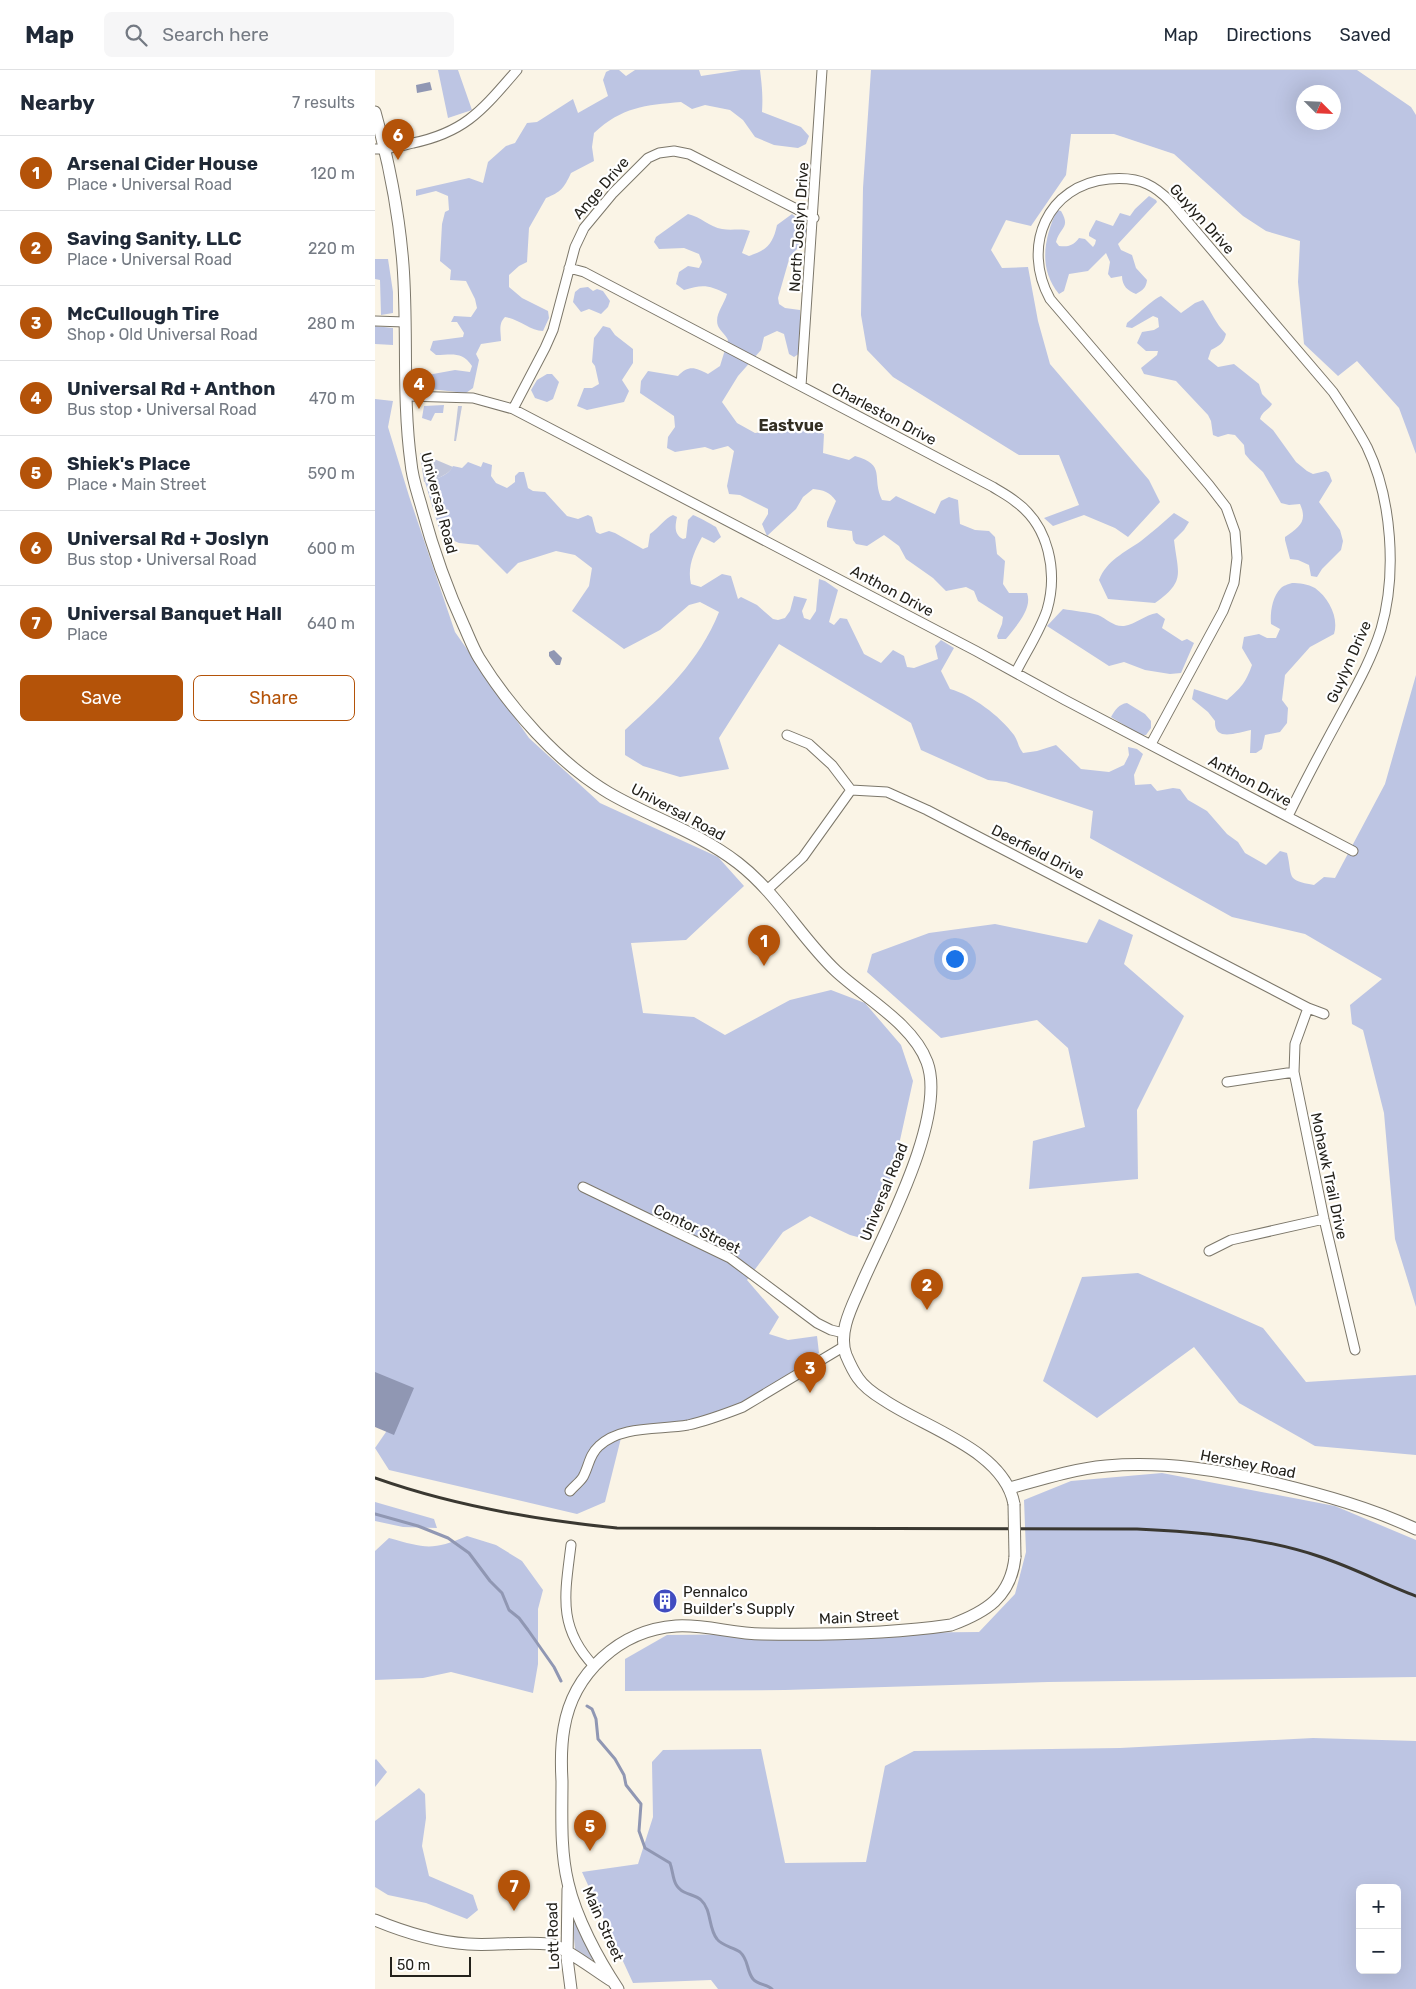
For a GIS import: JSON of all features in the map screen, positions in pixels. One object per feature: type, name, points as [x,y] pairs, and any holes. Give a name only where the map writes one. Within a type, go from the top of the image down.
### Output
[{"type":"street","points":[[380,150],[432,139],[462,125],[482,109],[517,70]]},
{"type":"street","name":"North Joslyn Drive","points":[[801,386],[814,218],[822,70]]},
{"type":"street","name":"Universal Road","points":[[375,112],[380,150],[399,226],[411,466],[426,524],[450,594],[477,655],[519,714],[553,748],[590,780],[613,795],[695,834],[742,866],[767,890],[813,948],[836,971],[883,1010],[920,1047],[928,1065],[932,1084],[929,1110],[911,1174],[853,1304],[843,1348]]},
{"type":"street","name":"Ange Drive","points":[[513,409],[553,330],[562,302],[575,247],[585,226],[633,171],[648,158],[659,153],[674,151],[689,154],[814,218]]},
{"type":"street","name":"Guylyn Drive","points":[[1151,744],[1223,611],[1233,584],[1237,558],[1235,532],[1226,507],[1050,299],[1044,288],[1039,270],[1037,250],[1040,232],[1049,215],[1070,192],[1097,180],[1118,178],[1132,179],[1147,184],[1171,202],[1333,392],[1368,449],[1379,484],[1385,507],[1391,560],[1387,600],[1381,630],[1365,670],[1288,816]]},
{"type":"street","name":"Charleston Drive","points":[[569,268],[584,272],[993,487],[1017,502],[1035,522],[1049,555],[1052,584],[1046,612],[1016,672]]},
{"type":"street","points":[[375,320],[405,322]]},
{"type":"street","name":"Anthon Drive","points":[[407,396],[475,398],[513,409],[1353,851]]},
{"type":"street","points":[[767,890],[803,858],[851,790],[832,765],[809,744],[787,735]]},
{"type":"street","name":"Deerfield Drive","points":[[851,790],[887,792],[927,810],[1308,1008],[1324,1014]]},
{"type":"street","name":"Mohawk Trail Drive","points":[[1308,1008],[1295,1044],[1293,1072],[1324,1219],[1355,1350]]},
{"type":"street","points":[[1227,1082],[1293,1072]]},
{"type":"street","name":"Contor Street","points":[[583,1187],[730,1258],[817,1323],[831,1330],[845,1333]]},
{"type":"street","points":[[1209,1251],[1231,1240],[1324,1219]]},
{"type":"street","points":[[570,1491],[583,1477],[590,1457],[599,1446],[609,1439],[622,1434],[688,1425],[727,1414],[743,1407],[843,1348],[858,1379],[866,1387],[893,1407],[942,1433],[991,1463],[1010,1488]]},
{"type":"street","name":"Hershey Road","points":[[1010,1488],[1056,1475],[1105,1466],[1141,1464],[1200,1469],[1219,1471],[1321,1494],[1361,1507],[1416,1530]]},
{"type":"street","name":"Main Street","points":[[615,1986],[583,1925],[568,1883],[563,1823],[561,1762],[564,1727],[571,1704],[586,1674],[624,1642],[648,1632],[676,1626],[713,1628],[759,1634],[826,1634],[951,1625],[971,1618],[993,1603],[1003,1592],[1011,1577],[1015,1557],[1014,1504],[1010,1488]]},
{"type":"street","points":[[571,1545],[567,1578],[566,1615],[570,1630],[578,1646],[594,1666]]},
{"type":"street","name":"Lott Road","points":[[568,1883],[567,1952],[571,1989]]},
{"type":"street","points":[[375,1920],[433,1938],[467,1944],[550,1944],[567,1952],[615,1986]]},
{"type":"shaded area","points":[[438,70],[458,70],[472,110],[448,118]]},
{"type":"shaded area","points":[[619,70],[626,76],[635,70],[699,70],[701,76],[741,70],[760,70],[762,112],[801,127],[809,136],[806,144],[798,148],[774,145],[755,137],[743,120],[730,110],[705,105],[692,109],[681,102],[645,106],[624,113],[604,124],[594,133],[592,147],[594,161],[571,173],[561,189],[546,198],[529,228],[527,262],[509,275],[509,287],[522,298],[548,311],[549,318],[543,331],[505,317],[501,325],[501,341],[481,344],[476,354],[479,360],[473,388],[466,393],[421,388],[419,382],[422,376],[455,370],[470,372],[472,366],[464,358],[456,355],[436,355],[430,350],[433,341],[463,337],[464,333],[457,322],[451,322],[454,316],[471,317],[477,308],[475,299],[466,281],[450,280],[451,270],[440,261],[442,224],[445,212],[449,210],[448,196],[436,191],[416,196],[416,190],[469,178],[483,183],[488,162],[506,146],[515,143],[527,123],[537,122],[573,99],[578,113],[608,96],[603,80],[606,72]]},
{"type":"shaded area","points":[[871,70],[1357,70],[1411,107],[1416,115],[1416,454],[1399,408],[1357,361],[1338,376],[1304,344],[1298,282],[1300,241],[1266,231],[1243,216],[1174,154],[1114,134],[1071,134],[1066,175],[1031,226],[1006,220],[991,250],[1002,268],[1028,267],[1038,321],[1050,364],[1149,480],[1160,502],[1128,537],[1115,528],[1084,515],[1053,526],[1044,518],[1079,505],[1059,455],[1019,455],[893,377],[867,350],[861,315],[863,188]]},
{"type":"shaded area","points":[[430,82],[432,90],[417,93],[416,85]]},
{"type":"shaded area","points":[[1149,196],[1157,202],[1118,244],[1121,250],[1132,255],[1136,268],[1147,280],[1144,288],[1136,294],[1126,288],[1122,276],[1111,278],[1108,274],[1110,262],[1106,253],[1088,271],[1069,274],[1064,291],[1059,294],[1048,274],[1045,253],[1049,231],[1057,210],[1061,211],[1065,221],[1056,242],[1059,246],[1075,243],[1079,238],[1085,239],[1093,247],[1096,240],[1089,236],[1089,233],[1096,220],[1113,226],[1120,213],[1130,216]]},
{"type":"shaded area","points":[[688,214],[718,228],[750,231],[742,253],[749,256],[765,249],[771,242],[777,225],[792,214],[808,228],[802,244],[790,256],[778,298],[779,304],[785,308],[800,310],[800,353],[794,357],[789,354],[784,334],[777,331],[764,337],[761,350],[738,376],[722,402],[737,423],[755,433],[762,432],[767,427],[780,430],[803,424],[824,434],[823,453],[849,460],[855,456],[871,463],[875,468],[882,500],[890,501],[896,496],[935,514],[941,501],[949,497],[958,500],[960,524],[975,530],[989,531],[995,537],[997,554],[1005,561],[1003,584],[1009,593],[1027,593],[1028,605],[1006,639],[998,639],[997,636],[1003,617],[978,601],[974,591],[966,587],[946,591],[933,578],[906,559],[899,546],[884,535],[867,546],[856,544],[853,540],[852,531],[827,527],[827,522],[836,501],[829,494],[813,489],[803,497],[796,509],[767,536],[762,524],[768,514],[768,509],[740,495],[729,494],[727,486],[734,451],[728,446],[713,450],[705,447],[675,452],[667,448],[668,437],[675,427],[674,416],[640,393],[641,381],[648,371],[678,376],[682,372],[693,368],[708,374],[720,366],[728,340],[717,322],[718,314],[727,294],[706,286],[684,290],[676,284],[679,272],[688,266],[699,268],[702,262],[699,254],[684,248],[659,249],[654,242],[656,237]]},
{"type":"shaded area","points":[[375,259],[388,259],[393,292],[393,313],[381,315],[380,280],[375,279]]},
{"type":"shaded area","points":[[588,287],[593,291],[597,289],[603,291],[610,301],[608,307],[601,314],[589,309],[581,312],[573,302],[575,292],[580,288]]},
{"type":"shaded area","points":[[1161,296],[1181,313],[1203,300],[1226,334],[1221,344],[1211,350],[1208,359],[1218,367],[1234,364],[1259,384],[1262,394],[1272,404],[1262,414],[1260,419],[1273,430],[1296,462],[1307,471],[1313,474],[1326,471],[1329,473],[1332,481],[1319,502],[1340,530],[1343,541],[1341,550],[1322,569],[1317,577],[1311,576],[1309,565],[1290,559],[1285,540],[1285,537],[1301,524],[1303,515],[1300,504],[1289,505],[1281,503],[1263,472],[1245,454],[1244,445],[1235,435],[1228,434],[1218,437],[1213,435],[1208,415],[1176,381],[1144,374],[1141,368],[1157,355],[1158,351],[1146,351],[1137,343],[1142,332],[1159,327],[1158,318],[1153,316],[1132,328],[1126,327],[1127,323]]},
{"type":"shaded area","points":[[375,326],[393,328],[393,345],[375,344]]},
{"type":"shaded area","points":[[603,326],[610,328],[615,335],[633,349],[633,363],[622,380],[629,391],[624,402],[587,410],[577,406],[584,388],[592,388],[599,384],[595,366],[592,362],[594,338]]},
{"type":"shaded area","points":[[547,374],[552,374],[559,382],[553,399],[547,402],[535,398],[531,390],[537,380]]},
{"type":"shaded area","points":[[375,399],[393,401],[388,427],[455,632],[529,738],[600,803],[718,857],[744,886],[686,940],[631,943],[643,1013],[694,1017],[725,1035],[790,1000],[831,990],[865,1003],[901,1045],[913,1081],[893,1172],[865,1239],[850,1235],[810,1216],[783,1232],[747,1280],[779,1317],[769,1334],[788,1340],[817,1336],[819,1353],[718,1422],[622,1434],[605,1502],[577,1514],[389,1470],[375,1448],[397,1416],[375,1379]]},
{"type":"shaded area","points":[[444,405],[443,413],[435,413],[431,421],[422,418],[424,406]]},
{"type":"shaded area","points":[[458,406],[462,406],[456,441],[454,441]]},
{"type":"shaded area","points":[[420,453],[453,467],[444,475],[424,482]]},
{"type":"shaded area","points":[[468,462],[481,467],[483,462],[492,465],[491,476],[496,483],[507,488],[515,482],[515,476],[519,472],[524,472],[528,488],[533,491],[545,492],[567,516],[578,519],[588,515],[592,517],[596,532],[600,534],[609,531],[615,533],[643,549],[648,547],[650,534],[670,516],[677,517],[677,533],[683,539],[686,538],[688,520],[693,515],[701,518],[716,527],[721,537],[714,543],[702,537],[691,566],[691,584],[701,587],[722,574],[731,576],[738,599],[741,597],[757,605],[773,619],[785,618],[790,611],[794,596],[807,599],[802,611],[804,618],[810,620],[816,611],[819,579],[825,581],[838,590],[829,622],[834,625],[840,618],[847,619],[864,654],[881,663],[893,650],[904,656],[907,667],[914,668],[938,659],[935,646],[941,640],[954,648],[941,671],[950,689],[976,701],[993,714],[1014,735],[1023,753],[1056,745],[1081,769],[1109,772],[1124,765],[1129,755],[1128,747],[1137,749],[1143,754],[1134,775],[1135,785],[1151,784],[1157,791],[1173,788],[1180,789],[1188,800],[1207,811],[1227,834],[1238,842],[1245,853],[1266,865],[1280,851],[1287,853],[1292,876],[1294,879],[1305,883],[1314,885],[1324,877],[1335,878],[1385,784],[1416,675],[1416,1307],[1395,1239],[1384,1113],[1363,1030],[1352,1024],[1350,1005],[1382,979],[1305,934],[1232,917],[1090,838],[1093,811],[1006,782],[988,780],[921,750],[911,723],[779,644],[719,738],[729,769],[680,777],[643,766],[625,755],[625,730],[667,690],[691,662],[711,630],[719,612],[700,602],[689,605],[660,630],[624,649],[572,611],[589,586],[592,568],[575,555],[556,551],[518,563],[507,574],[478,545],[459,543],[441,535],[425,482],[448,473],[453,466],[462,468]]},
{"type":"shaded area","points":[[1174,513],[1189,522],[1174,540],[1178,576],[1172,589],[1155,603],[1108,599],[1099,580],[1102,573],[1111,562],[1141,541]]},
{"type":"shaded area","points":[[1292,583],[1315,588],[1325,597],[1334,615],[1334,634],[1310,647],[1285,675],[1282,700],[1288,708],[1287,723],[1280,732],[1265,735],[1262,749],[1256,753],[1250,753],[1251,730],[1234,734],[1218,732],[1215,721],[1208,712],[1192,699],[1194,689],[1227,700],[1239,688],[1248,676],[1252,665],[1242,648],[1244,637],[1259,634],[1267,638],[1276,638],[1280,629],[1271,624],[1271,610],[1281,588]]},
{"type":"shaded area","points":[[1063,609],[1098,615],[1120,626],[1128,625],[1157,613],[1165,619],[1162,628],[1182,641],[1187,639],[1194,643],[1181,673],[1170,674],[1145,670],[1124,662],[1109,666],[1047,626]]},
{"type":"shaded area","points":[[554,650],[562,658],[560,665],[556,665],[549,656],[549,652]]},
{"type":"shaded area","points":[[1127,703],[1145,714],[1151,721],[1151,728],[1146,735],[1140,735],[1111,717],[1118,708]]},
{"type":"shaded area","points":[[1099,919],[1133,935],[1124,964],[1184,1016],[1137,1110],[1138,1179],[1029,1189],[1033,1141],[1085,1127],[1068,1048],[1037,1020],[941,1038],[867,972],[872,954],[929,933],[995,924],[1087,943]]},
{"type":"shaded area","points":[[1138,1273],[1263,1328],[1306,1382],[1416,1375],[1416,1455],[1315,1446],[1239,1403],[1194,1347],[1097,1418],[1043,1381],[1082,1277]]},
{"type":"shaded area","points":[[375,1372],[414,1388],[394,1435],[375,1427]]},
{"type":"shaded area","points":[[1162,1473],[1335,1506],[1416,1540],[1416,1677],[1048,1682],[785,1690],[625,1691],[625,1659],[667,1635],[979,1632],[1015,1594],[1026,1552],[1024,1500],[1071,1481]]},
{"type":"shaded area","points":[[375,1502],[434,1519],[437,1528],[403,1527],[375,1521]]},
{"type":"shaded area","points":[[467,1536],[496,1545],[522,1561],[543,1590],[538,1609],[538,1664],[533,1693],[451,1672],[423,1678],[375,1680],[375,1551],[389,1538],[420,1546],[436,1546]]},
{"type":"shaded area","points":[[1313,1738],[1416,1741],[1416,1989],[718,1989],[711,1980],[633,1983],[582,1872],[638,1864],[653,1817],[652,1762],[663,1750],[761,1749],[785,1863],[866,1862],[885,1766],[914,1751],[1120,1748]]},
{"type":"shaded area","points":[[375,1760],[387,1772],[375,1787]]},
{"type":"shaded area","points":[[419,1788],[425,1794],[426,1818],[422,1846],[429,1876],[473,1895],[478,1910],[467,1919],[426,1903],[388,1895],[375,1887],[375,1821]]},
{"type":"shaded area","points":[[572,1919],[574,1919],[593,1959],[591,1960],[576,1952]]},
{"type":"waterway","points":[[375,1514],[418,1526],[448,1538],[469,1553],[490,1581],[502,1593],[509,1610],[519,1618],[528,1630],[554,1667],[561,1681]]},
{"type":"waterway","points":[[587,1706],[592,1709],[596,1719],[598,1739],[615,1759],[624,1775],[626,1785],[641,1804],[639,1831],[645,1848],[670,1863],[677,1886],[704,1904],[709,1914],[712,1930],[717,1939],[740,1952],[745,1958],[753,1979],[772,1989]]},
{"type":"railway","points":[[375,1478],[465,1504],[556,1521],[617,1528],[1137,1529],[1207,1534],[1253,1540],[1299,1550],[1333,1561],[1416,1596]]},
{"type":"place","name":"Universal Rd + Joslyn","points":[[398,160]]},
{"type":"place","name":"Universal Rd + Anthon","points":[[419,409]]},
{"type":"place","name":"Arsenal Cider House","points":[[764,966]]},
{"type":"place","name":"Saving Sanity, LLC","points":[[927,1310]]},
{"type":"place","name":"McCullough Tire","points":[[810,1393]]},
{"type":"place","name":"Pennalco Builder's Supply","points":[[665,1601]]},
{"type":"place","name":"Shiek's Place","points":[[590,1851]]},
{"type":"place","name":"Universal Banquet Hall","points":[[514,1911]]},
{"type":"district","name":"Eastvue","points":[[791,425]]}]
